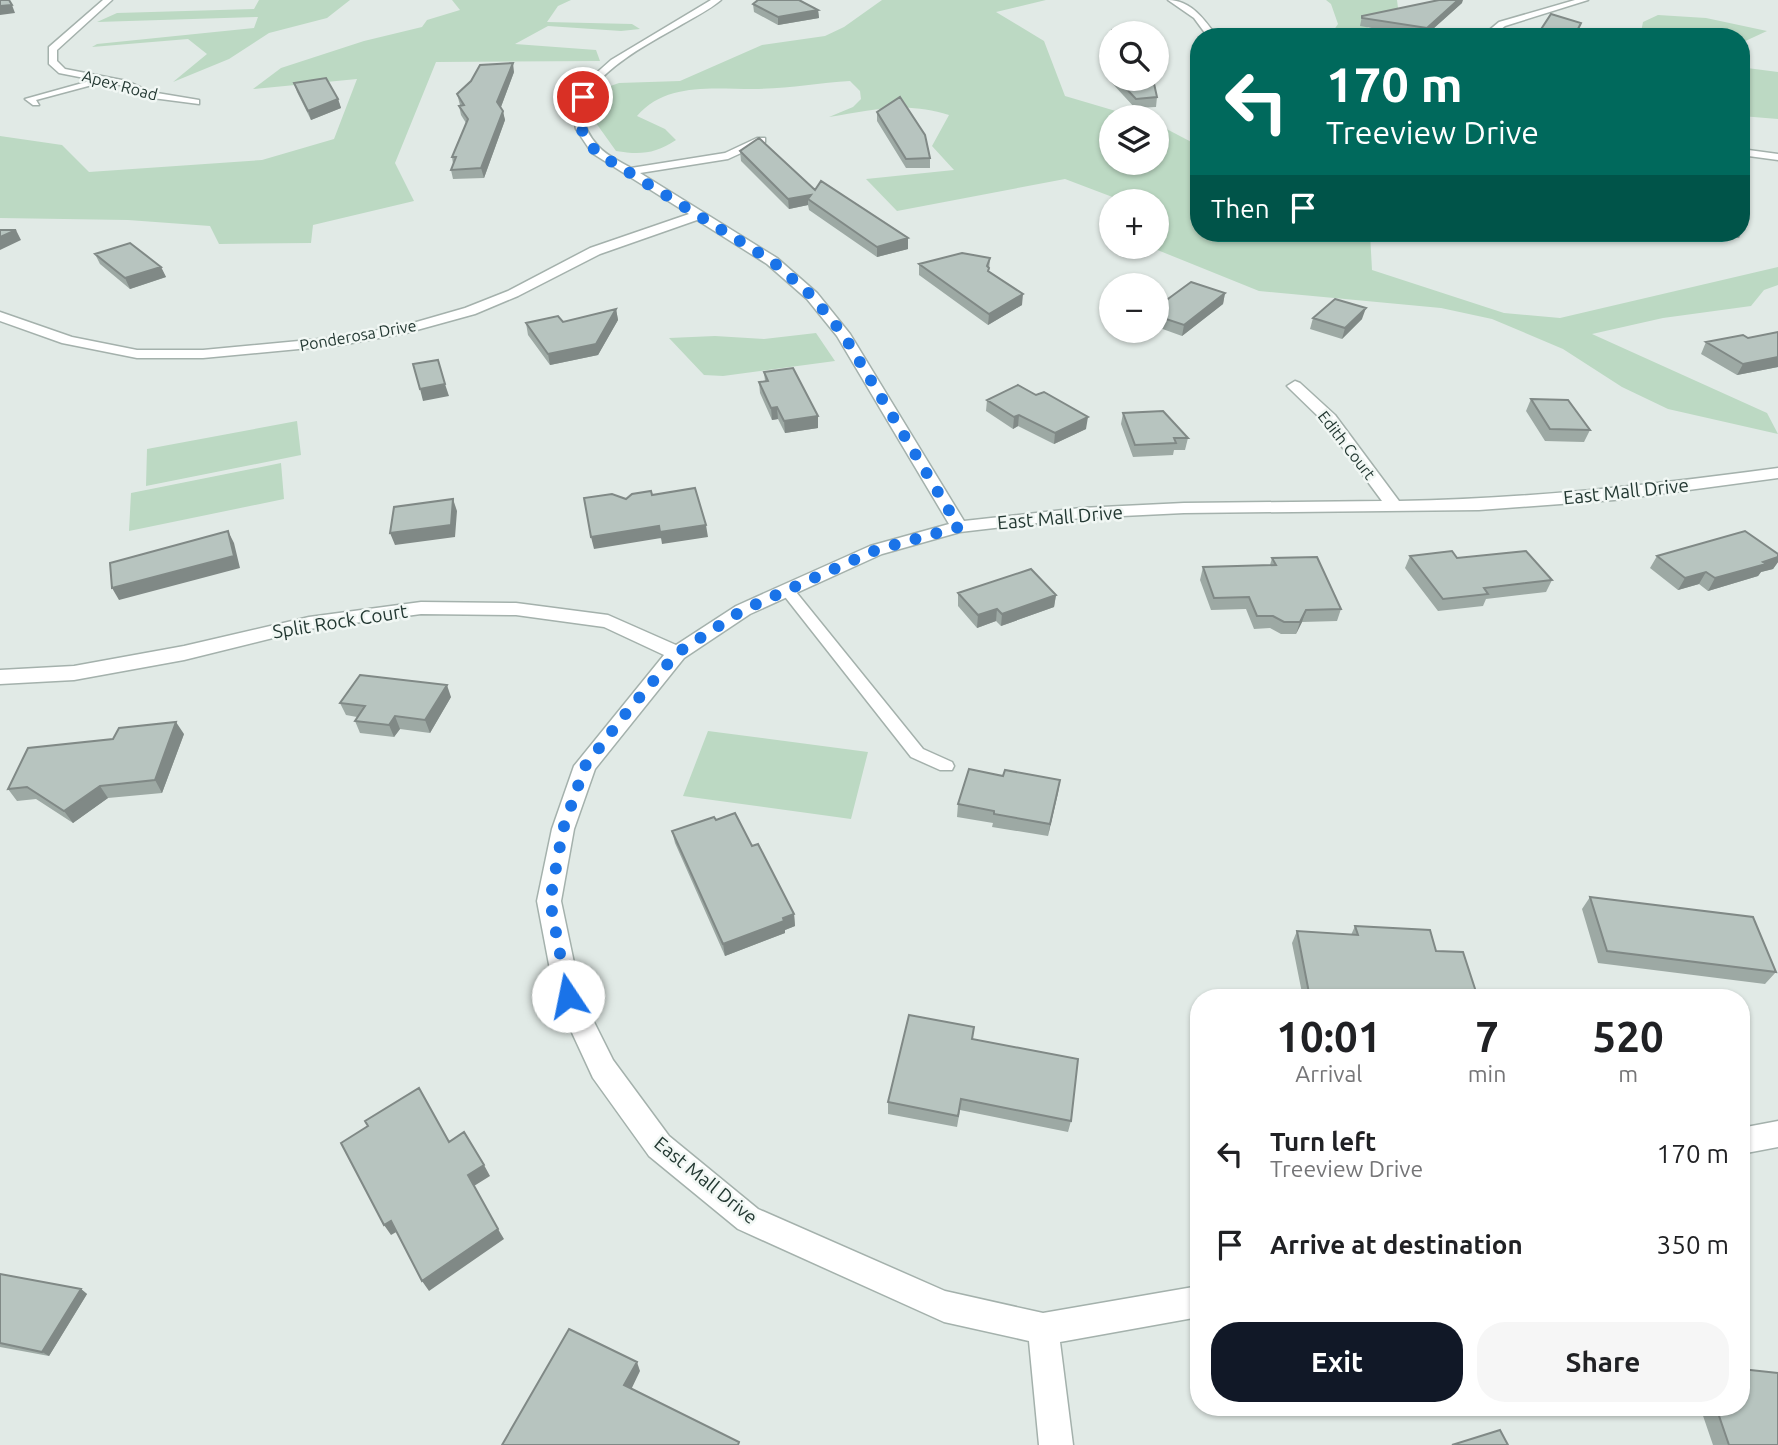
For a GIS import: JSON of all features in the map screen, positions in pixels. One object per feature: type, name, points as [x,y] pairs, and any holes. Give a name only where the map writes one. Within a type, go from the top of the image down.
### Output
[{"type":"street","name":"Apex Road","points":[[108,0],[52,49],[52,62],[62,71],[123,83],[149,95],[195,102]]},
{"type":"street","points":[[717,0],[615,63],[594,80],[583,97],[578,115],[583,133],[596,152],[772,261],[812,296],[843,334],[959,527]]},
{"type":"street","points":[[1172,0],[1198,16],[1207,28]]},
{"type":"street","points":[[1497,28],[1502,24],[1584,0]]},
{"type":"street","points":[[626,172],[728,156],[761,140]]},
{"type":"street","points":[[1750,153],[1778,157]]},
{"type":"street","name":"Ponderosa Drive","points":[[0,316],[37,332],[83,345],[138,354],[188,355],[324,343],[388,332],[452,316],[500,299],[623,240],[700,215]]},
{"type":"street","name":"Edith Court","points":[[1295,386],[1329,418],[1395,507]]},
{"type":"street","name":"East Mall Drive","points":[[1190,1303],[1043,1329],[944,1306],[748,1219],[659,1146],[603,1069],[568,996],[550,901],[563,829],[585,766],[677,653],[743,610],[876,550],[959,527],[1081,513],[1184,508],[1479,505],[1614,495],[1778,473]]},
{"type":"street","name":"Split Rock Court","points":[[0,677],[74,674],[184,653],[309,623],[421,608],[516,609],[608,621],[677,653]]},
{"type":"street","points":[[1750,1139],[1778,1134]]},
{"type":"street","points":[[1043,1329],[1056,1445]]},
{"type":"lane","points":[[36,103],[29,99],[104,79]]},
{"type":"lane","points":[[787,590],[917,753],[946,766]]},
{"type":"green space","points":[[259,0],[350,0],[327,18],[269,33],[229,59],[173,82],[207,54],[188,39],[92,47],[97,44],[254,28],[258,17],[97,22],[117,13],[254,9]]},
{"type":"green space","points":[[452,0],[571,0],[558,6],[547,22],[632,24],[640,29],[621,31],[548,26],[515,44],[596,50],[600,61],[436,62],[395,163],[414,201],[313,225],[311,243],[219,244],[210,226],[128,220],[0,218],[0,136],[62,145],[89,172],[262,160],[334,139],[357,79],[253,89],[281,68],[364,41],[422,27],[427,20],[460,10]]},
{"type":"green space","points":[[882,0],[1046,0],[996,12],[1044,41],[1065,96],[1099,106],[1099,175],[1169,175],[1169,130],[1190,141],[1190,242],[1370,242],[1372,270],[1504,313],[1560,318],[1778,267],[1778,285],[1764,290],[1751,306],[1663,318],[1592,334],[1767,413],[1778,434],[1668,409],[1622,387],[1563,349],[1492,319],[1441,308],[1259,291],[1169,255],[1169,189],[1099,189],[1099,192],[1065,179],[897,211],[866,179],[954,170],[932,146],[949,115],[919,108],[904,108],[829,117],[853,107],[861,99],[860,91],[850,81],[765,89],[691,90],[662,97],[637,116],[665,129],[676,140],[647,152],[616,151],[596,123],[596,91],[619,83],[680,81],[762,45],[825,36],[844,27]]},
{"type":"green space","points":[[1326,0],[1397,0],[1398,8],[1364,24],[1368,28],[1335,28],[1338,24],[1331,4]]},
{"type":"green space","points":[[1658,15],[1706,18],[1767,31],[1750,39],[1750,28],[1642,28],[1643,22]]},
{"type":"green space","points":[[1750,68],[1778,72],[1778,119],[1750,117]]},
{"type":"green space","points":[[816,333],[835,361],[723,376],[704,375],[669,338],[715,336],[764,339]]},
{"type":"green space","points":[[297,421],[301,455],[146,486],[147,449]]},
{"type":"green space","points":[[281,463],[284,499],[129,531],[131,493]]},
{"type":"green space","points":[[708,731],[868,752],[851,819],[683,796]]},
{"type":"building","points":[[0,0],[9,0],[12,5],[0,6]]},
{"type":"building","points":[[758,0],[799,0],[818,10],[778,17],[753,4]]},
{"type":"building","points":[[1439,0],[1458,0],[1427,28],[1362,18],[1362,16]]},
{"type":"building","points":[[1551,14],[1581,23],[1578,28],[1542,28]]},
{"type":"building","points":[[513,63],[497,102],[503,111],[481,168],[451,170],[456,157],[452,157],[468,119],[459,106],[464,105],[457,94],[471,81],[480,65]]},
{"type":"building","points":[[326,78],[338,99],[308,111],[294,83]]},
{"type":"building","points":[[1128,91],[1156,91],[1157,97],[1136,99]]},
{"type":"building","points":[[900,97],[925,135],[930,158],[906,159],[877,112]]},
{"type":"building","points":[[759,138],[815,190],[821,181],[908,238],[877,247],[808,199],[811,195],[788,199],[740,151]]},
{"type":"building","points":[[0,230],[16,230],[0,237]]},
{"type":"building","points":[[130,243],[161,267],[125,278],[95,254]]},
{"type":"building","points":[[962,253],[990,258],[988,271],[1023,294],[989,314],[919,264]]},
{"type":"building","points":[[1191,282],[1225,293],[1184,325],[1169,320],[1169,298]]},
{"type":"building","points":[[1335,299],[1366,308],[1345,328],[1313,318]]},
{"type":"building","points":[[616,309],[596,344],[548,354],[526,323],[558,316],[563,322]]},
{"type":"building","points":[[1778,332],[1778,357],[1743,364],[1706,342],[1743,335],[1748,338]]},
{"type":"building","points":[[438,360],[445,384],[420,389],[413,364]]},
{"type":"building","points":[[793,368],[818,416],[784,421],[777,407],[771,408],[759,382],[768,381],[764,372]]},
{"type":"building","points":[[1018,385],[1036,395],[1044,392],[1088,417],[1055,433],[1019,415],[1014,417],[987,400]]},
{"type":"building","points":[[1531,399],[1568,400],[1590,430],[1550,429]]},
{"type":"building","points":[[1163,411],[1188,438],[1174,438],[1176,443],[1135,445],[1123,413]]},
{"type":"building","points":[[695,488],[706,525],[660,532],[659,526],[591,537],[584,498],[612,494],[626,499],[632,494],[651,491],[652,495]]},
{"type":"building","points":[[453,499],[451,525],[390,533],[394,507]]},
{"type":"building","points":[[228,531],[234,556],[112,588],[110,563]]},
{"type":"building","points":[[1745,531],[1778,554],[1778,557],[1763,562],[1766,564],[1715,578],[1706,572],[1685,578],[1657,556]]},
{"type":"building","points":[[1452,551],[1457,558],[1526,551],[1552,580],[1484,588],[1488,594],[1443,599],[1410,556]]},
{"type":"building","points":[[1317,557],[1341,609],[1306,610],[1300,622],[1284,622],[1273,616],[1257,616],[1249,597],[1214,598],[1203,567],[1276,565],[1272,558]]},
{"type":"building","points":[[1031,569],[1056,595],[1002,614],[997,609],[978,615],[958,593]]},
{"type":"building","points":[[360,675],[447,685],[425,720],[395,716],[389,725],[355,721],[365,706],[340,703]]},
{"type":"building","points":[[176,722],[155,780],[100,786],[64,811],[27,787],[8,789],[28,748],[113,739],[119,728]]},
{"type":"building","points":[[969,769],[1003,776],[1005,770],[1060,780],[1050,824],[994,814],[994,811],[958,804]]},
{"type":"building","points":[[735,813],[752,846],[758,844],[794,914],[783,918],[784,921],[723,944],[672,831]]},
{"type":"building","points":[[1590,897],[1753,917],[1776,972],[1607,951]]},
{"type":"building","points":[[1355,926],[1430,930],[1436,951],[1463,952],[1475,989],[1308,989],[1297,931],[1358,935]]},
{"type":"building","points":[[909,1015],[974,1027],[972,1039],[1078,1059],[1071,1121],[961,1099],[958,1116],[888,1102]]},
{"type":"building","points":[[419,1088],[449,1142],[464,1132],[484,1165],[468,1175],[498,1229],[422,1281],[391,1221],[384,1225],[341,1143],[368,1126],[365,1121]]},
{"type":"building","points":[[0,1274],[81,1289],[42,1352],[0,1343]]},
{"type":"building","points":[[569,1329],[637,1362],[624,1385],[739,1442],[738,1445],[502,1445]]},
{"type":"building","points":[[1750,1370],[1778,1373],[1778,1445],[1729,1445],[1719,1416],[1750,1416]]},
{"type":"building","points":[[1500,1430],[1508,1445],[1452,1445]]},
{"type":"route","points":[[568,996],[550,901],[563,829],[585,766],[627,712],[677,653],[743,610],[876,550],[959,527],[843,334],[812,296],[772,261],[596,152],[583,133],[578,115],[583,97]]}]
